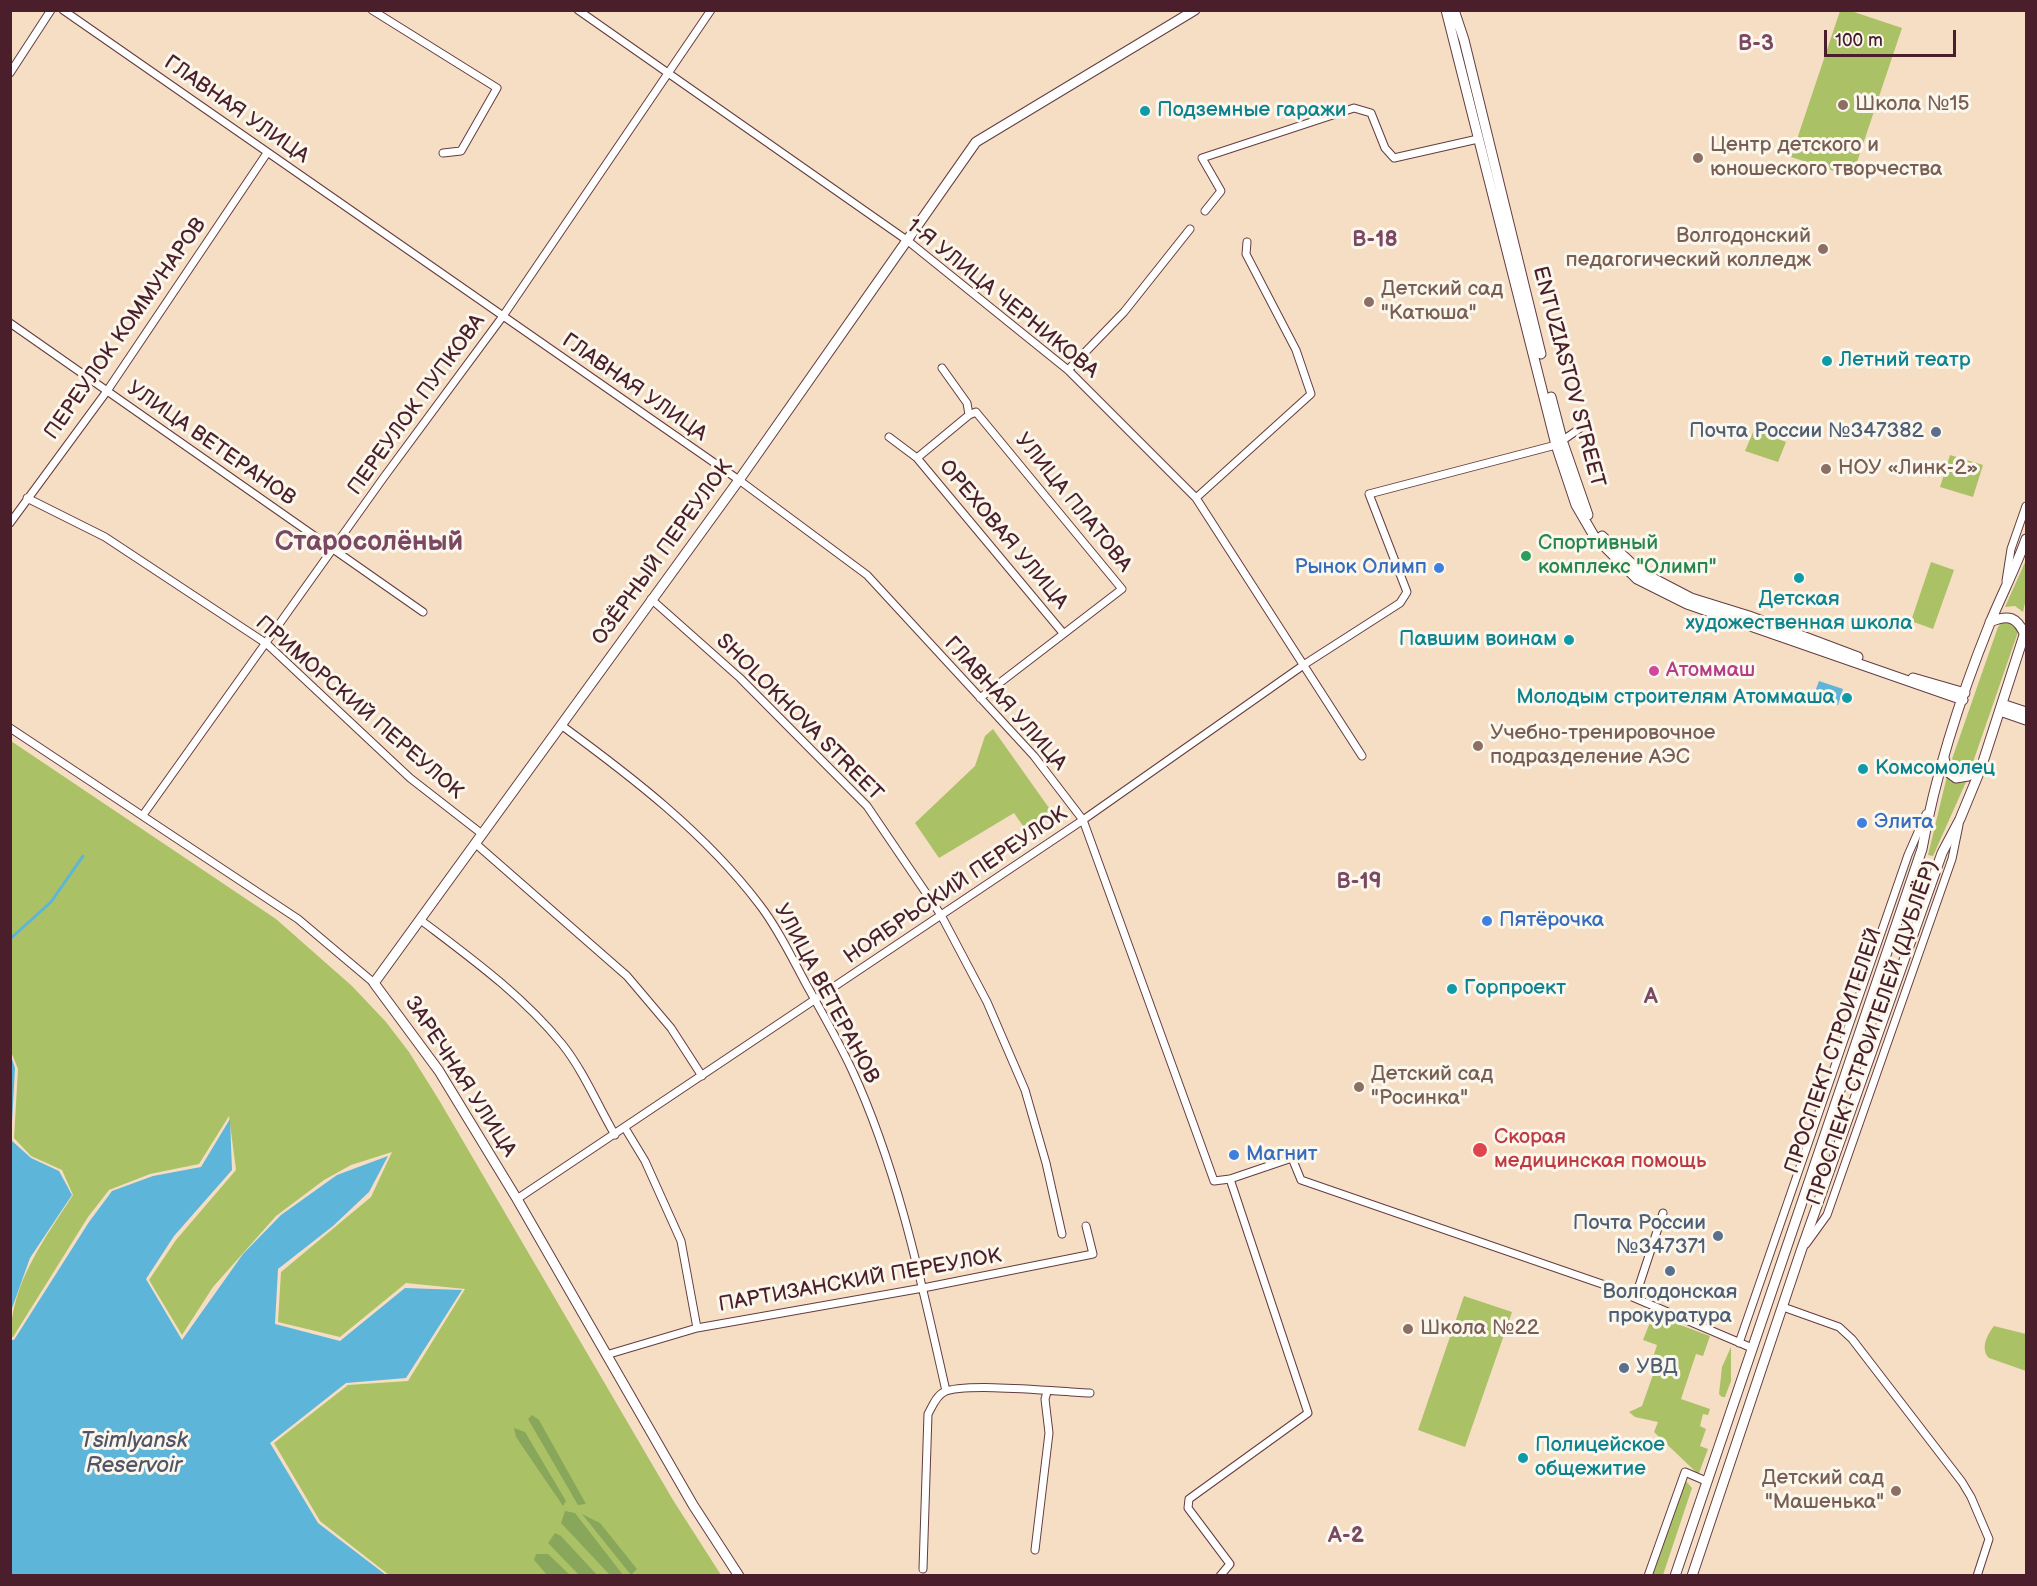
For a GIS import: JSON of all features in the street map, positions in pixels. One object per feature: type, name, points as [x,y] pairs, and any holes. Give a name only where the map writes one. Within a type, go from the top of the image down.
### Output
[{"type":"street","points":[[10,73],[51,10]]},
{"type":"street","name":"ГЛАВНАЯ УЛИЦА","points":[[63,10],[739,480],[867,575],[1034,756],[1083,820],[1214,1181],[1230,1179]]},
{"type":"street","points":[[372,10],[497,88],[461,151],[443,153]]},
{"type":"street","name":"1-Я УЛИЦА ЧЕРНИКОВА","points":[[578,10],[666,74],[908,241],[1068,370],[1196,498],[1305,664],[1362,756]]},
{"type":"street","name":"ПЕРЕУЛОК ПУПКОВА","points":[[143,815],[384,477],[503,316],[711,10]]},
{"type":"street","points":[[1020,114],[1186,10]]},
{"type":"street","points":[[1020,114],[1195,10]]},
{"type":"street","points":[[1446,10],[1559,444],[1579,429]]},
{"type":"street","name":"ENTUZIASTOV STREET","points":[[1454,10],[1464,40],[1559,444],[1583,505],[1599,533],[1641,572],[1691,598],[1749,616],[1964,697]]},
{"type":"street","points":[[1205,211],[1221,191],[1202,158],[1354,108],[1371,113],[1385,148],[1394,158],[1478,139]]},
{"type":"street","name":"ОЗЁРНЫЙ ПЕРЕУЛОК","points":[[374,982],[422,921],[482,834],[739,480],[976,142],[1020,114]]},
{"type":"street","name":"ПЕРЕУЛОК КОММУНАРОВ","points":[[10,523],[106,391],[267,153]]},
{"type":"street","points":[[1068,370],[1124,312],[1190,229]]},
{"type":"street","points":[[1196,498],[1311,394],[1296,350],[1246,254],[1247,242]]},
{"type":"street","name":"УЛИЦА ВЕТЕРАНОВ","points":[[10,323],[423,612]]},
{"type":"street","points":[[942,368],[967,403],[972,414]]},
{"type":"street","name":"ОРЕХОВАЯ УЛИЦА","points":[[917,459],[972,414]]},
{"type":"street","name":"УЛИЦА ПЛАТОВА","points":[[972,414],[1122,589],[980,698]]},
{"type":"street","name":"ОРЕХОВАЯ УЛИЦА","points":[[889,437],[917,459],[1063,633]]},
{"type":"street","name":"НОЯБРЬСКИЙ ПЕРЕУЛОК","points":[[517,1199],[1083,820],[1305,664],[1400,603],[1407,592],[1369,494],[1559,444]]},
{"type":"street","name":"ПРИМОРСКИЙ ПЕРЕУЛОК","points":[[27,498],[105,537],[267,644],[410,778],[482,834]]},
{"type":"street","points":[[2004,588],[2011,549],[2026,506]]},
{"type":"street","name":"ПРОСПЕКТ СТРОИТЕЛЕЙ","points":[[1675,1575],[1922,849],[1931,803],[1964,697],[1990,622],[2026,539]]},
{"type":"street","name":"SHOLOKHOVA STREET","points":[[651,599],[740,678],[867,806],[941,915],[987,1002],[1025,1090],[1046,1163],[1062,1234]]},
{"type":"street","points":[[1990,622],[2004,616],[2013,618],[2026,632]]},
{"type":"street","name":"ПРОСПЕКТ СТРОИТЕЛЕЙ","points":[[1692,1575],[1801,1251],[1942,853],[1960,819],[1981,768],[2026,632]]},
{"type":"street","points":[[2001,707],[2026,712]]},
{"type":"street","points":[[2001,707],[2026,720]]},
{"type":"street","name":"УЛИЦА ВЕТЕРАНОВ","points":[[561,725],[616,766],[679,819],[760,904],[852,1070],[882,1149],[923,1288],[946,1391]]},
{"type":"street","name":"ЗАРЕЧНАЯ УЛИЦА","points":[[10,728],[298,919],[374,982],[439,1071],[517,1199],[693,1505],[739,1575]]},
{"type":"street","points":[[1944,758],[1948,772],[1956,778],[1968,776],[1981,768]]},
{"type":"street","name":"ПРОСПЕКТ СТРОИТЕЛЕЙ (ДУБЛЁР)","points":[[1739,1343],[1908,855],[1931,803]]},
{"type":"street","points":[[476,844],[627,976],[671,1028],[702,1076]]},
{"type":"street","points":[[422,921],[489,971],[540,1018],[564,1046],[615,1135]]},
{"type":"street","points":[[625,1128],[645,1161],[681,1240],[697,1328]]},
{"type":"street","points":[[1220,1575],[1230,1564],[1188,1508],[1188,1500],[1308,1413],[1230,1179],[1292,1158],[1301,1180],[1635,1298],[1752,1348]]},
{"type":"street","points":[[1635,1298],[1663,1213]]},
{"type":"street","name":"ПАРТИЗАНСКИЙ ПЕРЕУЛОК","points":[[606,1355],[697,1328],[923,1288],[1093,1254],[1086,1226]]},
{"type":"street","points":[[1783,1307],[1839,1327],[1852,1339],[1962,1482],[1989,1539],[1977,1575]]},
{"type":"street","points":[[923,1569],[928,1414],[937,1399],[946,1391],[972,1388],[1090,1393]]},
{"type":"street","points":[[1035,1550],[1049,1433],[1045,1399],[1047,1392]]},
{"type":"street","points":[[1648,1575],[1684,1472],[1706,1480]]},
{"type":"green space","points":[[1840,11],[1851,11],[1902,28],[1852,177],[1791,157]]},
{"type":"green space","points":[[1754,430],[1786,442],[1778,462],[1745,451]]},
{"type":"green space","points":[[1950,455],[1983,465],[1973,497],[1940,487]]},
{"type":"green space","points":[[2026,560],[2026,599],[2023,612],[2015,606],[2005,607]]},
{"type":"green space","points":[[1931,562],[1954,570],[1933,629],[1911,621]]},
{"type":"green space","points":[[2003,621],[2011,622],[2018,632],[1972,765],[1962,768],[1952,759],[1998,627]]},
{"type":"green space","points":[[993,729],[1054,815],[1028,833],[1014,813],[939,858],[915,823],[975,766],[985,736]]},
{"type":"green space","points":[[11,741],[276,919],[352,986],[386,1022],[409,1052],[439,1100],[673,1500],[721,1575],[389,1575],[320,1521],[274,1443],[348,1385],[408,1381],[465,1289],[406,1283],[340,1337],[278,1322],[281,1272],[371,1197],[392,1152],[351,1165],[324,1180],[276,1216],[213,1287],[182,1335],[149,1280],[176,1240],[236,1170],[229,1116],[199,1164],[150,1174],[109,1190],[88,1217],[11,1337],[16,1298],[23,1280],[41,1244],[73,1195],[62,1170],[31,1156],[14,1138],[18,1069],[10,1049]]},
{"type":"green space","points":[[1947,776],[1956,781],[1966,782],[1933,856],[1928,855]]},
{"type":"green space","points":[[1464,1296],[1512,1312],[1465,1447],[1418,1430]]},
{"type":"green space","points":[[1653,1315],[1710,1336],[1703,1356],[1696,1354],[1681,1399],[1710,1409],[1708,1415],[1703,1414],[1700,1426],[1706,1429],[1700,1446],[1708,1449],[1699,1473],[1654,1432],[1658,1422],[1635,1417],[1629,1412],[1642,1406],[1654,1372],[1649,1370],[1657,1345],[1643,1340]]},
{"type":"green space","points":[[1994,1326],[2026,1334],[2026,1371],[1989,1358],[1986,1354],[1986,1342]]},
{"type":"green space","points":[[1731,1347],[1731,1381],[1725,1397],[1722,1397],[1719,1394],[1722,1367]]},
{"type":"green space","points":[[532,1415],[539,1420],[586,1504],[578,1505],[528,1419]]},
{"type":"green space","points":[[514,1428],[525,1432],[566,1501],[563,1506],[516,1437]]},
{"type":"green space","points":[[1685,1480],[1692,1488],[1663,1575],[1650,1576]]},
{"type":"green space","points":[[565,1511],[575,1513],[623,1575],[610,1575],[561,1523]]},
{"type":"green space","points":[[582,1514],[600,1523],[637,1569],[631,1575]]},
{"type":"green space","points":[[555,1533],[561,1536],[597,1575],[579,1575],[548,1543]]},
{"type":"green space","points":[[536,1554],[548,1554],[570,1575],[547,1575],[534,1560]]},
{"type":"water","points":[[1819,681],[1843,689],[1838,705],[1813,697]]},
{"type":"water","points":[[11,1056],[15,1068],[11,1140]]},
{"type":"water","name":"Tsimlyansk Reservoir","points":[[230,1119],[232,1170],[174,1236],[146,1279],[182,1340],[243,1254],[281,1215],[337,1175],[388,1156],[369,1192],[333,1226],[278,1269],[275,1324],[340,1341],[405,1288],[462,1290],[406,1378],[346,1383],[270,1443],[318,1523],[386,1575],[11,1575],[11,1340],[14,1340],[89,1222],[112,1191],[153,1176],[201,1167]]},
{"type":"water","points":[[11,1140],[31,1158],[59,1171],[72,1195],[30,1258],[11,1311]]},
{"type":"waterway","points":[[10,939],[51,902],[83,856]]},
{"type":"place","name":"Школа №15","points":[[1843,105]]},
{"type":"place","name":"Подземные гаражи","points":[[1145,111]]},
{"type":"place","name":"Центр детского и юношеского творчества","points":[[1698,158]]},
{"type":"place","name":"Волгодонский педагогический колледж","points":[[1823,249]]},
{"type":"place","name":"Детский сад \"Катюша\"","points":[[1369,302]]},
{"type":"place","name":"Летний театр","points":[[1827,361]]},
{"type":"place","name":"Почта России №347382","points":[[1936,432]]},
{"type":"place","name":"НОУ «Линк-2»","points":[[1826,469]]},
{"type":"place","name":"Спортивный комплекс \"Олимп\"","points":[[1526,556]]},
{"type":"place","name":"Рынок Олимп","points":[[1439,568]]},
{"type":"place","name":"Детская художественная школа","points":[[1799,578]]},
{"type":"place","name":"Павшим воинам","points":[[1569,640]]},
{"type":"place","name":"Атоммаш","points":[[1654,671]]},
{"type":"place","name":"Молодым строителям Атоммаша","points":[[1847,698]]},
{"type":"place","name":"Учебно-тренировочное подразделение АЭС","points":[[1478,746]]},
{"type":"place","name":"Комсомолец","points":[[1863,769]]},
{"type":"place","name":"Элита","points":[[1862,823]]},
{"type":"place","name":"Пятёрочка","points":[[1487,921]]},
{"type":"place","name":"Горпроект","points":[[1452,989]]},
{"type":"place","name":"Детский сад \"Росинка\"","points":[[1359,1087]]},
{"type":"place","name":"Скорая медицинская помощь","points":[[1480,1150]]},
{"type":"place","name":"Магнит","points":[[1234,1155]]},
{"type":"place","name":"Почта России №347371","points":[[1718,1236]]},
{"type":"place","name":"Волгодонская прокуратура","points":[[1670,1271]]},
{"type":"place","name":"Школа №22","points":[[1408,1329]]},
{"type":"place","name":"УВД","points":[[1624,1368]]},
{"type":"place","name":"Полицейское общежитие","points":[[1523,1458]]},
{"type":"place","name":"Детский сад \"Машенька\"","points":[[1896,1491]]},
{"type":"district","name":"В-3","points":[[1756,44]]},
{"type":"district","name":"В-18","points":[[1375,240]]},
{"type":"district","name":"Староcолёный","points":[[369,543]]},
{"type":"district","name":"В-19","points":[[1359,882]]},
{"type":"district","name":"А","points":[[1651,997]]},
{"type":"district","name":"А-2","points":[[1346,1536]]}]
